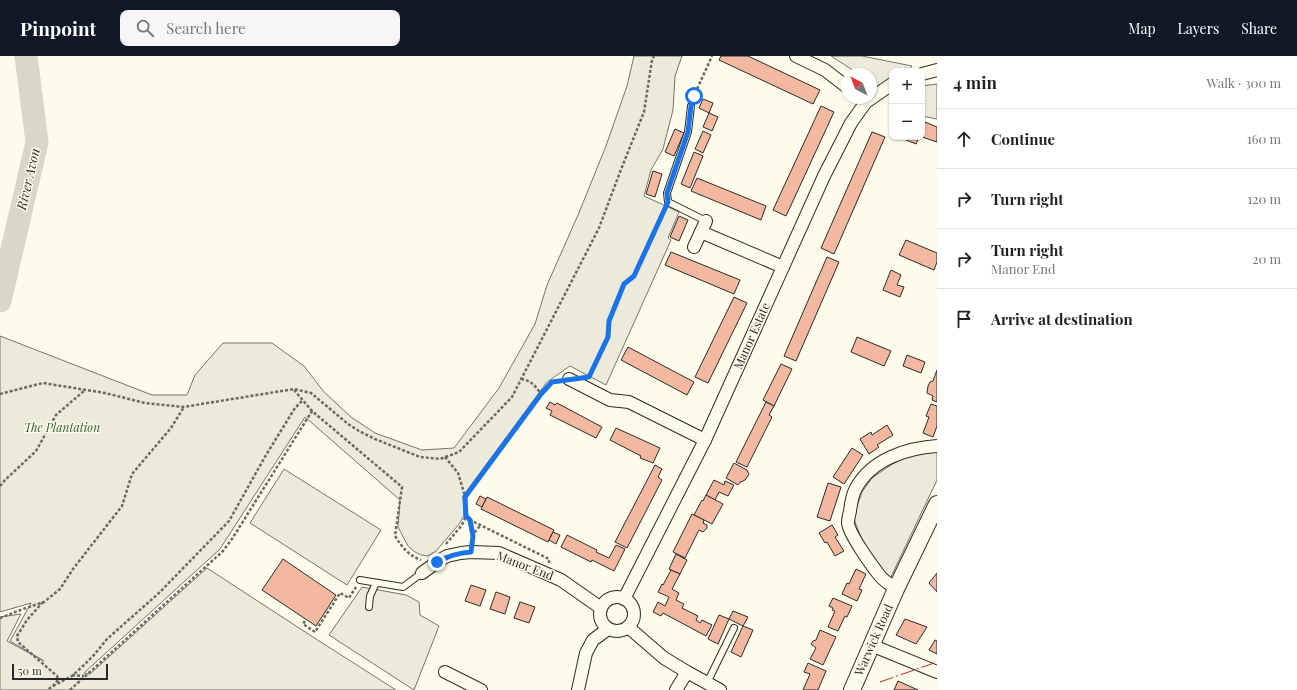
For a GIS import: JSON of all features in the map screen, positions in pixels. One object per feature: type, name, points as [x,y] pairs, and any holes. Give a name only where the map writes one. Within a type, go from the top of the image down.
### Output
[{"type":"street","points":[[796,56],[825,70],[841,82]]},
{"type":"street","points":[[925,73],[937,70]]},
{"type":"street","name":"Manor Estate","points":[[877,93],[889,86]]},
{"type":"street","name":"Manor Estate","points":[[624,599],[705,440],[824,176],[862,104]]},
{"type":"street","points":[[694,247],[703,226],[783,267]]},
{"type":"street","points":[[569,379],[610,400],[629,402],[705,440]]},
{"type":"street","name":"Warwick Road","points":[[896,589],[881,577],[854,538],[848,524],[851,499],[856,488],[867,473],[886,459],[904,451],[924,446],[937,446]]},
{"type":"street","name":"Warwick Road","points":[[852,690],[896,589],[937,504]]},
{"type":"street","name":"Manor End","points":[[422,573],[447,556],[471,552],[499,553],[561,580],[601,608]]},
{"type":"street","points":[[610,599],[624,599],[629,603],[633,610],[632,622],[624,630],[618,631],[608,629],[604,626],[600,618],[601,608],[604,603],[610,599]]},
{"type":"street","points":[[628,627],[664,658],[720,690]]},
{"type":"street","points":[[578,690],[586,653],[593,640],[608,629]]},
{"type":"street","points":[[872,645],[937,672]]},
{"type":"street","points":[[444,672],[481,690]]},
{"type":"street","points":[[676,690],[687,672]]},
{"type":"lane","points":[[691,106],[688,132],[667,193],[668,202],[703,226]]},
{"type":"lane","points":[[360,580],[403,587],[422,573]]},
{"type":"lane","points":[[370,607],[370,596],[376,583]]},
{"type":"lane","points":[[707,683],[734,628]]},
{"type":"path","points":[[0,394],[43,383],[104,393],[145,403],[184,407],[294,389],[311,394],[348,424],[375,439],[420,457],[440,459],[459,452],[512,397],[599,228],[644,112],[652,60],[654,56]]},
{"type":"path","points":[[691,106],[712,56]]},
{"type":"path","points":[[465,497],[541,394],[552,382],[589,377],[608,337],[609,321],[624,284],[634,276],[668,202]]},
{"type":"path","points":[[521,380],[526,380],[533,384],[541,394]]},
{"type":"path","points":[[294,389],[312,411],[402,488],[395,536],[403,549],[414,557],[422,560]]},
{"type":"path","points":[[0,486],[36,451],[56,415],[85,390]]},
{"type":"path","points":[[47,690],[72,676],[94,655],[107,639],[159,593],[229,521],[266,455],[295,408],[303,400]]},
{"type":"path","points":[[53,686],[58,680],[57,676],[18,642],[17,636],[27,620],[44,602],[60,589],[73,569],[122,506],[132,474],[171,428],[184,407]]},
{"type":"path","points":[[70,690],[223,551],[312,411]]},
{"type":"path","points":[[442,549],[462,525],[466,516],[465,497],[458,473],[445,457]]},
{"type":"path","points":[[0,482],[5,480]]},
{"type":"path","points":[[466,516],[480,526],[549,559],[549,575]]},
{"type":"path","points":[[470,520],[473,536],[471,552]]},
{"type":"path","points":[[473,536],[480,526]]},
{"type":"path","points":[[0,618],[44,602]]},
{"type":"path","points":[[72,676],[84,676]]},
{"type":"green space","name":"The Plantation","points":[[634,56],[682,56],[675,76],[673,110],[663,149],[651,170],[644,196],[679,212],[668,238],[671,240],[606,385],[570,366],[547,382],[463,496],[464,515],[460,523],[436,551],[428,556],[415,552],[408,546],[398,527],[400,500],[305,417],[220,549],[84,673],[90,674],[207,568],[396,690],[0,690],[0,617],[21,614],[7,641],[44,661],[10,641],[31,603],[0,612],[0,336],[152,395],[187,395],[195,375],[223,343],[272,343],[304,366],[324,392],[351,417],[375,433],[422,450],[454,448],[499,388],[535,324],[547,285],[606,146],[627,86]]},
{"type":"green space","points":[[831,56],[862,56],[912,66],[910,68],[889,68],[889,81],[877,87],[877,68],[849,68]]},
{"type":"green space","points":[[937,84],[937,119],[925,117],[925,86]]},
{"type":"green space","points":[[937,450],[937,480],[890,579],[866,550],[855,522],[854,515],[862,492],[872,478],[891,465],[911,454]]},
{"type":"green space","points":[[284,469],[381,530],[347,585],[250,523]]},
{"type":"shaded area","points":[[362,587],[406,595],[419,602],[420,615],[439,626],[414,690],[329,635]]},
{"type":"building","points":[[721,56],[748,56],[820,90],[813,104],[719,60]]},
{"type":"building","points":[[703,99],[713,103],[709,113],[699,108]]},
{"type":"building","points":[[821,106],[834,112],[786,216],[773,210]]},
{"type":"building","points":[[709,113],[718,117],[712,131],[703,127]]},
{"type":"building","points":[[925,122],[937,127],[937,142],[925,138]]},
{"type":"building","points":[[675,129],[684,133],[674,156],[665,152]]},
{"type":"building","points":[[703,131],[711,135],[703,153],[695,149]]},
{"type":"building","points":[[872,132],[885,137],[834,254],[821,248]]},
{"type":"building","points":[[906,140],[918,140],[916,144]]},
{"type":"building","points":[[694,152],[703,156],[690,188],[681,184]]},
{"type":"building","points":[[653,171],[662,174],[655,197],[646,194]]},
{"type":"building","points":[[697,178],[766,206],[761,220],[691,191]]},
{"type":"building","points":[[679,216],[688,220],[679,241],[670,237]]},
{"type":"building","points":[[906,240],[937,253],[937,262],[934,270],[899,255]]},
{"type":"building","points":[[671,252],[740,280],[734,294],[665,265]]},
{"type":"building","points":[[827,257],[839,262],[796,361],[784,356]]},
{"type":"building","points":[[891,270],[901,275],[897,285],[904,287],[900,297],[883,290]]},
{"type":"building","points":[[734,297],[747,303],[708,383],[695,377]]},
{"type":"building","points":[[857,337],[891,351],[884,366],[851,352]]},
{"type":"building","points":[[628,347],[694,382],[687,395],[621,360]]},
{"type":"building","points":[[907,355],[925,362],[921,373],[903,366]]},
{"type":"building","points":[[781,364],[792,369],[774,406],[763,400]]},
{"type":"building","points":[[937,370],[937,402],[932,400],[933,396],[927,393],[928,386],[930,382],[933,381]]},
{"type":"building","points":[[550,402],[555,405],[557,403],[602,427],[596,438],[550,415],[552,411],[546,408]]},
{"type":"building","points":[[766,402],[774,406],[769,415],[772,417],[747,467],[736,462]]},
{"type":"building","points":[[931,404],[937,406],[937,426],[933,437],[923,433],[929,417],[926,416]]},
{"type":"building","points":[[887,425],[893,435],[877,445],[879,447],[869,454],[860,439],[871,432],[872,435]]},
{"type":"building","points":[[616,428],[660,448],[653,463],[640,458],[641,456],[610,440]]},
{"type":"building","points":[[852,448],[863,455],[844,484],[833,477]]},
{"type":"building","points":[[734,463],[747,470],[749,474],[745,480],[740,482],[738,485],[726,478]]},
{"type":"building","points":[[655,465],[662,469],[658,477],[662,480],[627,548],[615,542]]},
{"type":"building","points":[[714,480],[724,485],[725,481],[734,485],[728,496],[719,492],[715,500],[706,495]]},
{"type":"building","points":[[828,483],[841,487],[830,521],[817,517]]},
{"type":"building","points":[[706,495],[723,504],[712,524],[694,515]]},
{"type":"building","points":[[480,496],[486,499],[482,507],[476,504]]},
{"type":"building","points":[[487,497],[554,530],[548,542],[481,509]]},
{"type":"building","points":[[692,514],[704,520],[703,523],[707,525],[707,528],[703,532],[699,530],[685,558],[673,552]]},
{"type":"building","points":[[832,525],[838,535],[835,537],[844,551],[835,556],[827,542],[825,543],[819,533]]},
{"type":"building","points":[[553,532],[560,535],[556,544],[549,540]]},
{"type":"building","points":[[567,535],[597,550],[596,552],[609,558],[616,545],[625,549],[614,571],[592,560],[591,562],[561,547]]},
{"type":"building","points":[[676,554],[687,560],[680,574],[669,569]]},
{"type":"building","points":[[283,559],[336,595],[316,626],[262,590]]},
{"type":"building","points":[[856,569],[866,574],[859,589],[862,590],[857,601],[842,594],[847,583],[849,584]]},
{"type":"building","points":[[671,570],[680,574],[672,589],[679,593],[676,600],[684,604],[682,608],[698,616],[696,620],[700,623],[702,620],[712,625],[706,636],[663,613],[661,616],[653,612],[658,602],[665,606],[669,597],[658,592]]},
{"type":"building","points":[[937,573],[937,592],[929,583]]},
{"type":"building","points":[[471,585],[486,590],[480,606],[465,601]]},
{"type":"building","points":[[496,592],[510,597],[505,614],[490,609]]},
{"type":"building","points":[[833,598],[852,606],[847,617],[845,616],[838,631],[828,627],[835,611],[829,606]]},
{"type":"building","points":[[520,602],[535,607],[529,623],[514,618]]},
{"type":"building","points":[[733,611],[748,617],[743,626],[729,619]]},
{"type":"building","points":[[719,615],[729,619],[718,644],[708,639]]},
{"type":"building","points":[[905,619],[927,627],[916,644],[896,635]]},
{"type":"building","points":[[743,626],[753,630],[741,657],[731,652]]},
{"type":"building","points":[[820,630],[836,637],[823,665],[810,659],[816,648],[811,644],[816,640]]},
{"type":"building","points":[[935,640],[937,641],[937,654],[929,650]]},
{"type":"building","points":[[808,663],[826,671],[818,690],[803,690],[810,674],[804,672]]},
{"type":"building","points":[[898,681],[918,690],[894,690]]},
{"type":"waterway","name":"River Avon","points":[[0,301],[37,142],[26,56]]},
{"type":"power","points":[[880,682],[937,662]]},
{"type":"route","points":[[437,562],[447,556],[471,552],[473,536],[470,520],[466,516],[465,497],[541,394],[552,382],[589,377],[608,337],[609,321],[624,284],[634,276],[668,202],[667,193],[688,132],[691,106],[694,96]]}]
